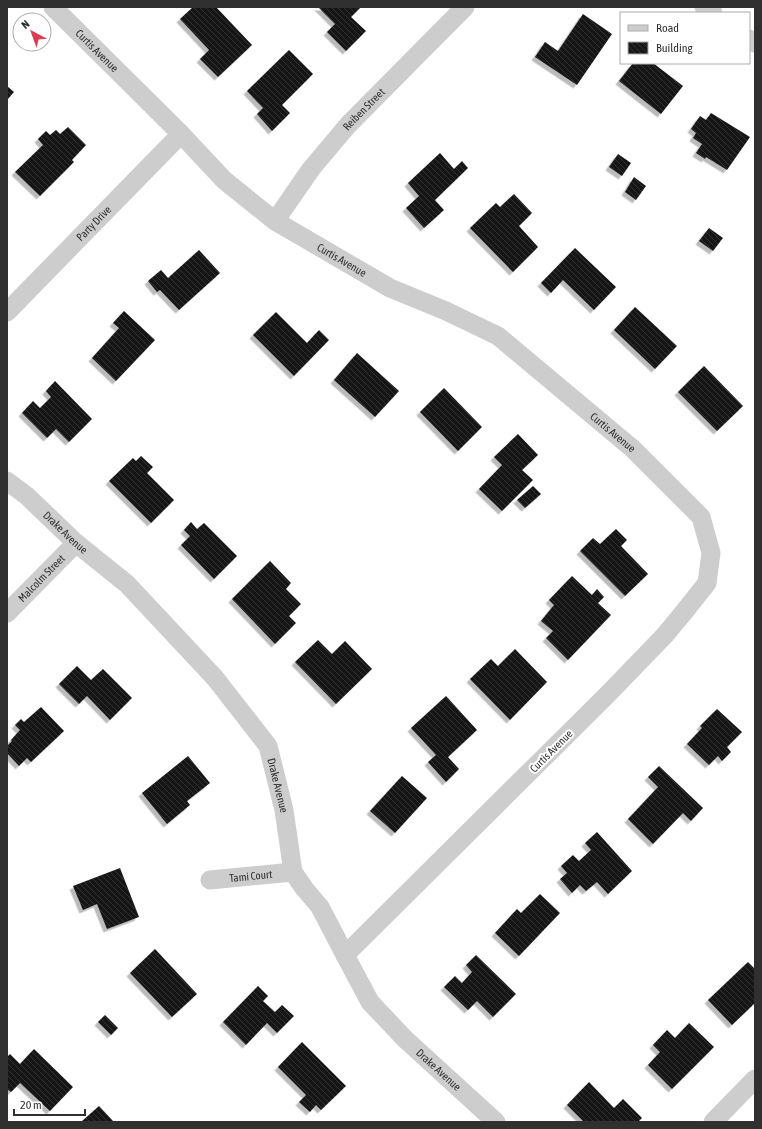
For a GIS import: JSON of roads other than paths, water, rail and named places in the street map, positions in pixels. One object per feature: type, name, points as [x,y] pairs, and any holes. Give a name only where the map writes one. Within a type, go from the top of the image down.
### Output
[{"type":"street","name":"Curtis Avenue","points":[[52,7],[181,134],[224,180],[275,221],[390,288],[446,311],[498,336],[633,449],[701,517],[711,553],[706,583],[684,612],[665,635],[608,694],[344,956]]},
{"type":"street","name":"Reiben Street","points":[[275,221],[311,169],[348,124],[465,7]]},
{"type":"street","name":"Party Drive","points":[[7,312],[181,134]]},
{"type":"street","name":"Drake Avenue","points":[[7,481],[27,496],[76,543],[127,584],[215,678],[268,746],[284,810],[293,872],[320,907],[344,956],[370,1002],[405,1039],[496,1122]]},
{"type":"street","name":"Malcolm Street","points":[[7,613],[76,543]]},
{"type":"street","name":"Tami Court","points":[[210,880],[293,872]]},
{"type":"street","points":[[714,1122],[755,1079]]}]
